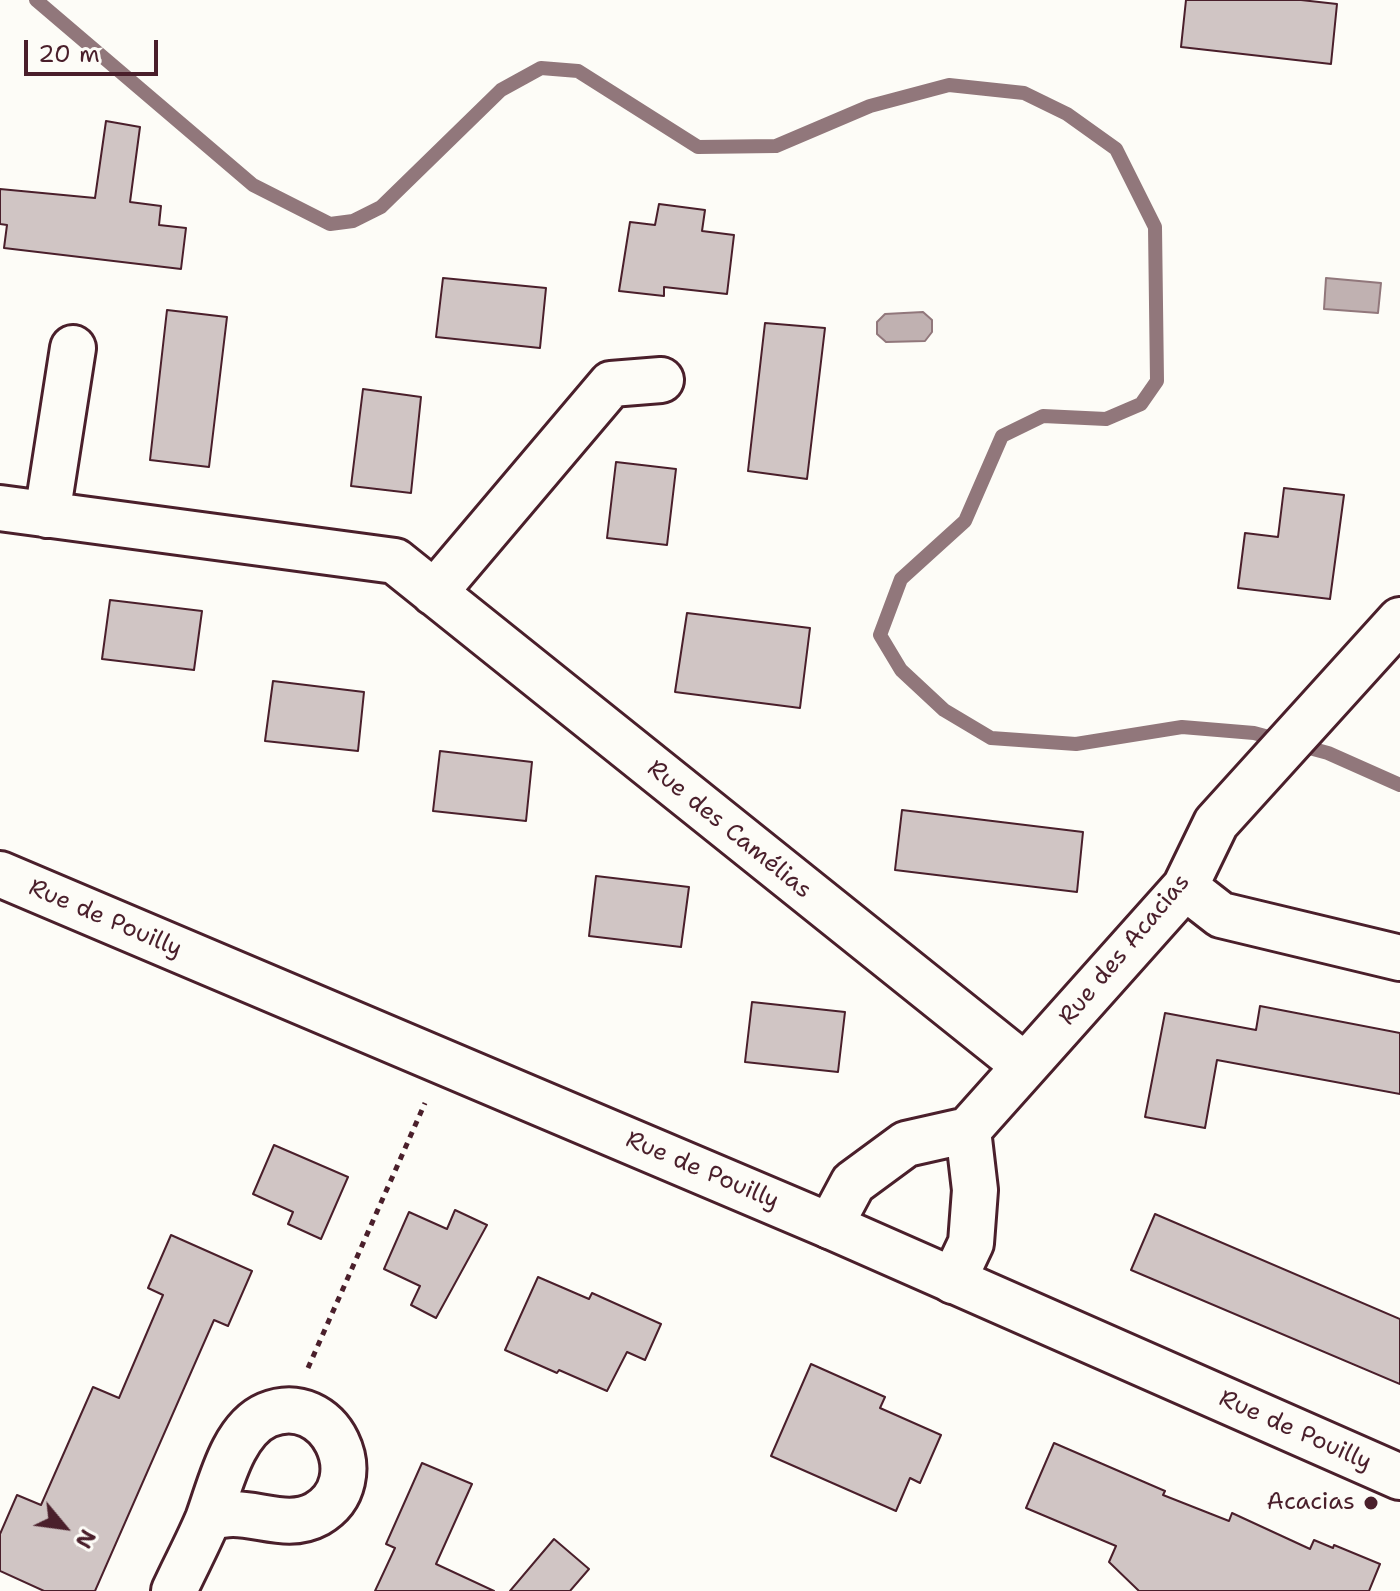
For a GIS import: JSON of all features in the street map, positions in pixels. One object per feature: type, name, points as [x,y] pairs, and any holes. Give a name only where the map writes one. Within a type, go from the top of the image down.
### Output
[{"type":"street","points":[[47,515],[73,348]]},
{"type":"street","points":[[434,593],[611,384],[661,380]]},
{"type":"street","name":"Rue des Camélias","points":[[0,508],[395,561],[1025,1066]]},
{"type":"street","name":"Rue des Acacias","points":[[968,1130],[1185,887],[1216,823],[1400,620]]},
{"type":"street","name":"Rue de Pouilly","points":[[0,874],[830,1226],[1400,1477]]},
{"type":"street","points":[[1185,887],[1221,915],[1400,958]]},
{"type":"street","points":[[830,1226],[853,1183],[906,1144],[968,1130],[975,1190],[971,1243],[953,1281]]},
{"type":"street","points":[[174,1591],[209,1518],[217,1487],[250,1427],[267,1415],[290,1411],[311,1416],[328,1427],[341,1448],[344,1472],[335,1497],[318,1513],[298,1521],[230,1514],[209,1518]]},
{"type":"path","points":[[290,1411],[443,1061]]},
{"type":"shaded area","points":[[1326,278],[1381,283],[1378,313],[1324,309]]},
{"type":"shaded area","points":[[923,312],[932,320],[932,332],[925,341],[886,342],[877,334],[877,322],[885,314]]},
{"type":"building","points":[[1186,0],[1301,0],[1337,4],[1331,64],[1181,47]]},
{"type":"building","points":[[106,121],[140,127],[130,202],[161,206],[159,225],[186,228],[181,269],[4,248],[7,225],[0,224],[0,189],[95,198]]},
{"type":"building","points":[[659,204],[705,210],[702,231],[734,235],[727,294],[664,287],[664,296],[619,291],[630,222],[655,225]]},
{"type":"building","points":[[443,278],[546,288],[540,348],[436,337]]},
{"type":"building","points":[[167,310],[227,317],[209,467],[150,460]]},
{"type":"building","points":[[765,323],[825,328],[807,479],[748,471]]},
{"type":"building","points":[[363,389],[421,397],[411,493],[351,486]]},
{"type":"building","points":[[616,462],[676,469],[667,545],[607,538]]},
{"type":"building","points":[[1284,488],[1344,495],[1330,599],[1238,588],[1245,533],[1278,537]]},
{"type":"building","points":[[110,600],[202,611],[194,670],[102,659]]},
{"type":"building","points":[[687,613],[810,628],[800,708],[675,692]]},
{"type":"building","points":[[273,681],[364,692],[358,751],[265,741]]},
{"type":"building","points":[[440,751],[532,762],[526,821],[433,811]]},
{"type":"building","points":[[902,810],[1083,832],[1077,892],[895,870]]},
{"type":"building","points":[[596,876],[689,887],[681,947],[589,936]]},
{"type":"building","points":[[752,1002],[845,1012],[838,1072],[745,1062]]},
{"type":"building","points":[[1260,1006],[1400,1033],[1400,1094],[1217,1060],[1205,1128],[1145,1117],[1165,1013],[1256,1030]]},
{"type":"building","points":[[274,1145],[348,1177],[321,1239],[288,1224],[293,1212],[253,1194]]},
{"type":"building","points":[[455,1210],[487,1225],[436,1318],[411,1305],[420,1286],[384,1269],[409,1212],[447,1229]]},
{"type":"building","points":[[1155,1214],[1400,1319],[1400,1384],[1131,1270]]},
{"type":"building","points":[[171,1235],[252,1271],[228,1326],[214,1320],[95,1591],[44,1591],[0,1571],[0,1534],[17,1495],[41,1505],[93,1387],[119,1398],[163,1295],[148,1288]]},
{"type":"building","points":[[538,1277],[589,1299],[592,1293],[661,1324],[645,1360],[627,1352],[607,1391],[505,1350]]},
{"type":"building","points":[[811,1364],[885,1397],[880,1408],[941,1435],[920,1483],[910,1478],[896,1511],[771,1456]]},
{"type":"building","points":[[1054,1443],[1165,1491],[1163,1495],[1229,1521],[1232,1513],[1310,1549],[1314,1540],[1380,1564],[1369,1591],[1139,1591],[1109,1562],[1116,1546],[1026,1508]]},
{"type":"building","points":[[422,1463],[472,1484],[436,1564],[494,1591],[375,1591],[395,1548],[386,1544]]},
{"type":"building","points":[[554,1539],[589,1569],[570,1591],[510,1591]]},
{"type":"waterway","points":[[36,0],[253,185],[330,224],[353,221],[381,207],[501,90],[541,68],[578,71],[698,147],[776,146],[870,106],[949,85],[1024,93],[1067,114],[1116,149],[1155,227],[1157,381],[1141,404],[1106,419],[1043,416],[1002,436],[965,521],[901,579],[880,635],[901,670],[944,710],[991,738],[1076,744],[1182,727],[1254,733],[1328,753],[1400,785]]},
{"type":"place","name":"Acacias","points":[[1371,1503]]}]
